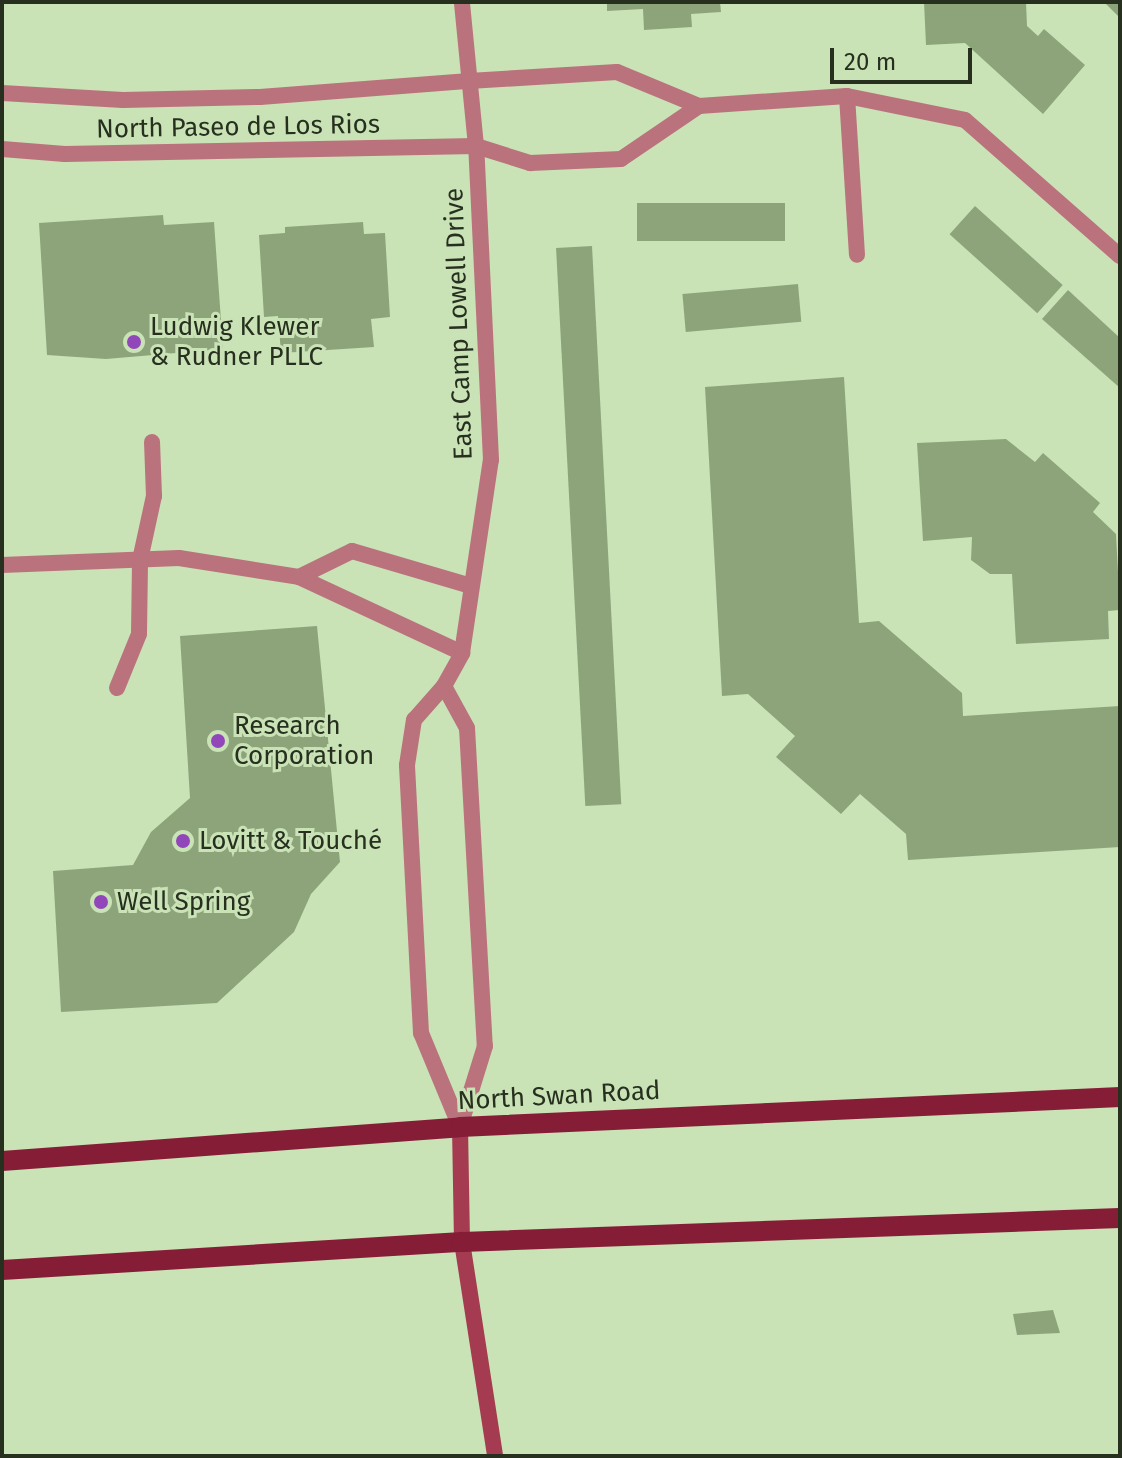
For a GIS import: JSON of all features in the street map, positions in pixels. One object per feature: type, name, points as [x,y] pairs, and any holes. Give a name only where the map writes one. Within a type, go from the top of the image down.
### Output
[{"type":"main road","name":"North Swan Road","points":[[2,1161],[460,1127],[1120,1097]]},
{"type":"main road","name":"East Camp Lowell Drive","points":[[460,1127],[462,1242],[495,1456]]},
{"type":"main road","points":[[2,1270],[462,1242],[1120,1218]]},
{"type":"street","name":"East Camp Lowell Drive","points":[[460,1127],[421,1033],[407,765],[414,720],[444,686],[462,653],[491,460],[476,146],[462,2]]},
{"type":"street","name":"North Paseo de Los Rios","points":[[2,93],[123,100],[260,97],[617,72],[699,106]]},
{"type":"street","points":[[847,96],[857,255]]},
{"type":"street","points":[[699,106],[847,96],[965,120],[1120,256]]},
{"type":"street","name":"North Paseo de Los Rios","points":[[2,149],[96,154],[476,146],[530,163],[621,159],[699,106]]},
{"type":"street","points":[[117,688],[139,634],[140,560],[154,496],[152,442]]},
{"type":"street","points":[[299,577],[352,551],[471,586]]},
{"type":"street","points":[[2,565],[179,558],[299,577],[462,653]]},
{"type":"street","name":"East Camp Lowell Drive","points":[[444,686],[467,728],[485,1046],[460,1127]]},
{"type":"building","points":[[607,2],[720,2],[721,12],[691,14],[692,27],[644,30],[643,9],[607,11]]},
{"type":"building","points":[[924,2],[1026,2],[1027,26],[1038,36],[1044,29],[1085,65],[1043,114],[965,43],[926,45]]},
{"type":"building","points":[[1104,2],[1120,2],[1120,18]]},
{"type":"building","points":[[637,203],[785,203],[785,241],[637,241]]},
{"type":"building","points":[[975,206],[1063,285],[1037,313],[950,234]]},
{"type":"building","points":[[163,215],[164,225],[214,222],[223,349],[106,359],[47,355],[39,223]]},
{"type":"building","points":[[363,222],[364,234],[385,233],[390,317],[371,319],[374,347],[281,353],[278,316],[264,317],[259,235],[285,233],[285,227]]},
{"type":"building","points":[[592,246],[621,804],[585,806],[556,248]]},
{"type":"building","points":[[798,284],[801,322],[686,332],[682,294]]},
{"type":"building","points":[[1068,290],[1120,338],[1120,388],[1042,319]]},
{"type":"building","points":[[844,377],[859,623],[879,621],[962,693],[963,716],[1120,706],[1120,847],[908,860],[906,834],[860,794],[841,814],[776,757],[795,736],[748,694],[722,696],[705,387]]},
{"type":"building","points":[[1006,439],[1035,462],[1043,453],[1100,503],[1093,512],[1116,534],[1120,610],[1108,611],[1109,639],[1016,644],[1012,574],[990,574],[971,560],[972,537],[923,541],[917,443]]},
{"type":"building","points":[[317,626],[340,862],[311,894],[294,932],[217,1003],[61,1012],[53,871],[133,865],[151,832],[190,798],[180,636]]},
{"type":"building","points":[[1053,1310],[1060,1333],[1017,1335],[1013,1314]]},
{"type":"place","name":"Ludwig Klewer & Rudner PLLC","points":[[134,342]]},
{"type":"place","name":"Research Corporation","points":[[218,741]]},
{"type":"place","name":"Lovitt & Touché","points":[[183,841]]},
{"type":"place","name":"Well Spring","points":[[101,902]]}]
